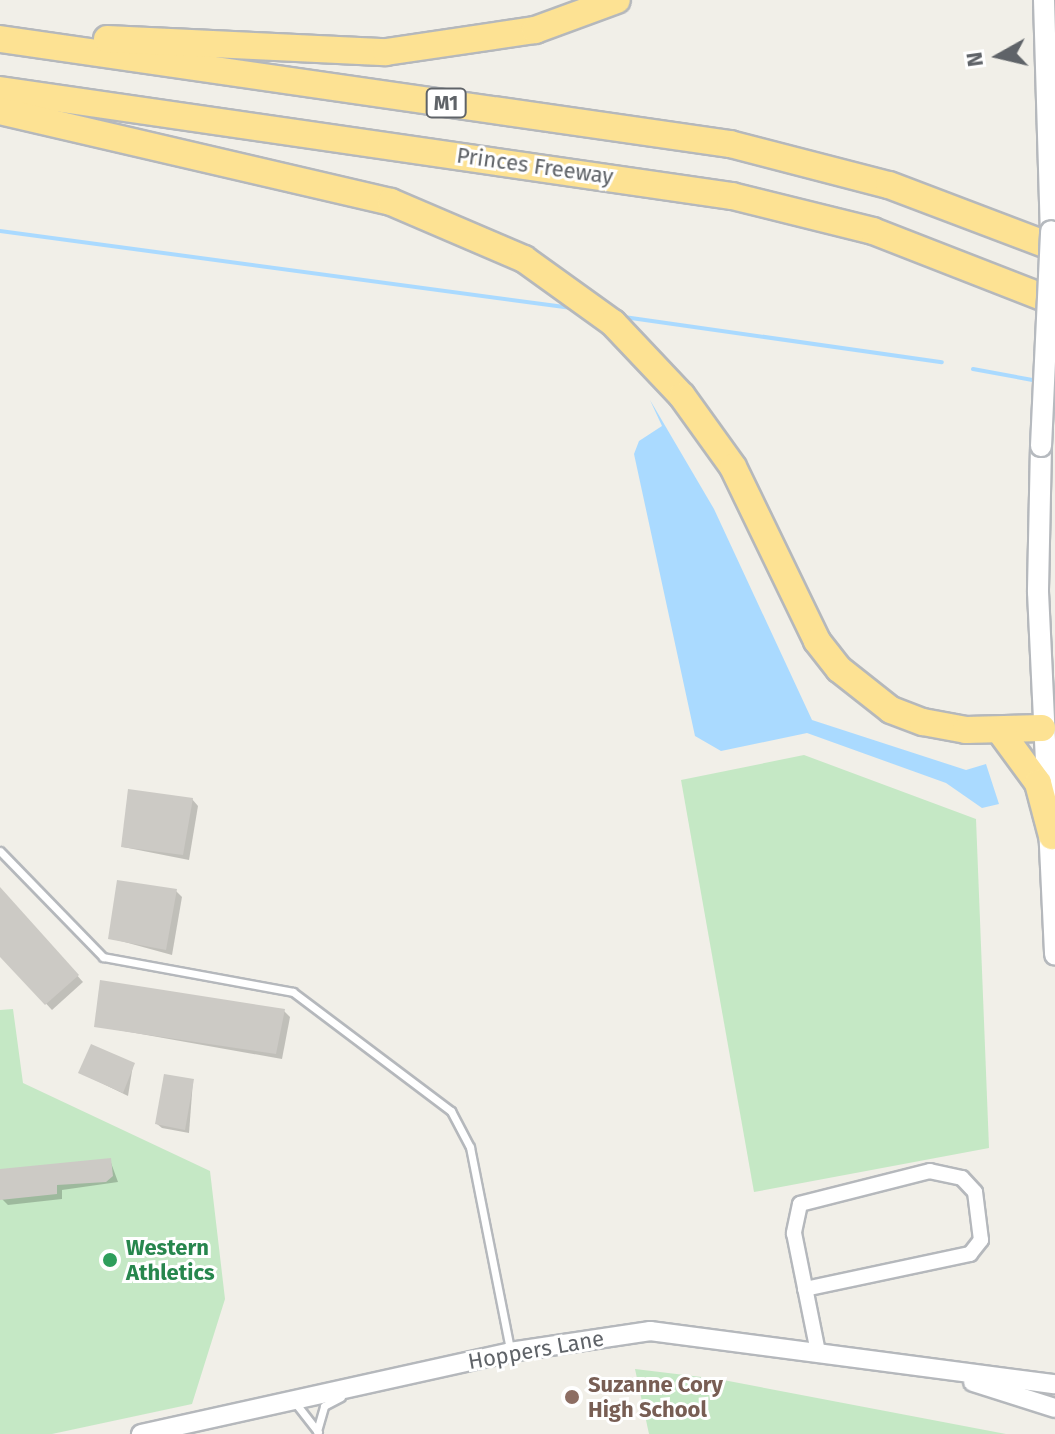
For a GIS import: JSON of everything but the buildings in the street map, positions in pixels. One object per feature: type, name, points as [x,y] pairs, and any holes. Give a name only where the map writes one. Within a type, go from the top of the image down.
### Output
[{"type":"highway","points":[[0,32],[386,52],[535,30],[617,0]]},
{"type":"highway","name":"M1","points":[[0,39],[730,144],[889,185],[1053,240]]},
{"type":"highway","name":"Princes Freeway","points":[[0,90],[732,196],[873,231],[1055,302]]},
{"type":"highway","points":[[0,111],[391,202],[524,259],[613,323],[682,396],[733,467],[817,641],[839,669],[891,710],[966,730],[1048,728]]},
{"type":"highway","points":[[1000,731],[1038,783],[1052,836]]},
{"type":"main road","points":[[1044,0],[1053,240],[1041,446],[1055,955]]},
{"type":"street","points":[[805,1289],[970,1254],[981,1240],[975,1192],[962,1178],[930,1171],[800,1204],[794,1233],[805,1289],[818,1352]]},
{"type":"street","name":"Hoppers Lane","points":[[141,1434],[510,1352],[650,1331],[818,1352],[936,1371],[1055,1384]]},
{"type":"street","name":"Hoppers Lane","points":[[936,1371],[1055,1408]]},
{"type":"lane","points":[[0,851],[103,957],[293,992],[451,1111],[470,1147],[510,1352]]},
{"type":"lane","points":[[318,1433],[324,1406],[370,1385]]},
{"type":"lane","points":[[289,1402],[302,1407],[318,1433]]},
{"type":"green space","points":[[804,755],[976,819],[989,1148],[754,1192],[681,780]]},
{"type":"green space","name":"Western Athletics","points":[[13,1009],[23,1083],[210,1171],[225,1299],[192,1404],[52,1434],[0,1434],[0,1010]]},
{"type":"green space","points":[[635,1369],[718,1379],[1006,1434],[649,1434]]},
{"type":"water","points":[[650,400],[714,509],[812,720],[966,770],[986,764],[999,804],[982,808],[946,783],[807,733],[721,751],[695,736],[634,454],[639,441],[662,426]]},
{"type":"waterway","points":[[0,231],[572,308]]},
{"type":"waterway","points":[[624,317],[942,362]]},
{"type":"waterway","points":[[973,369],[1038,381]]},
{"type":"place","name":"Western Athletics","points":[[110,1260]]},
{"type":"place","name":"Suzanne Cory High School","points":[[572,1397]]}]
